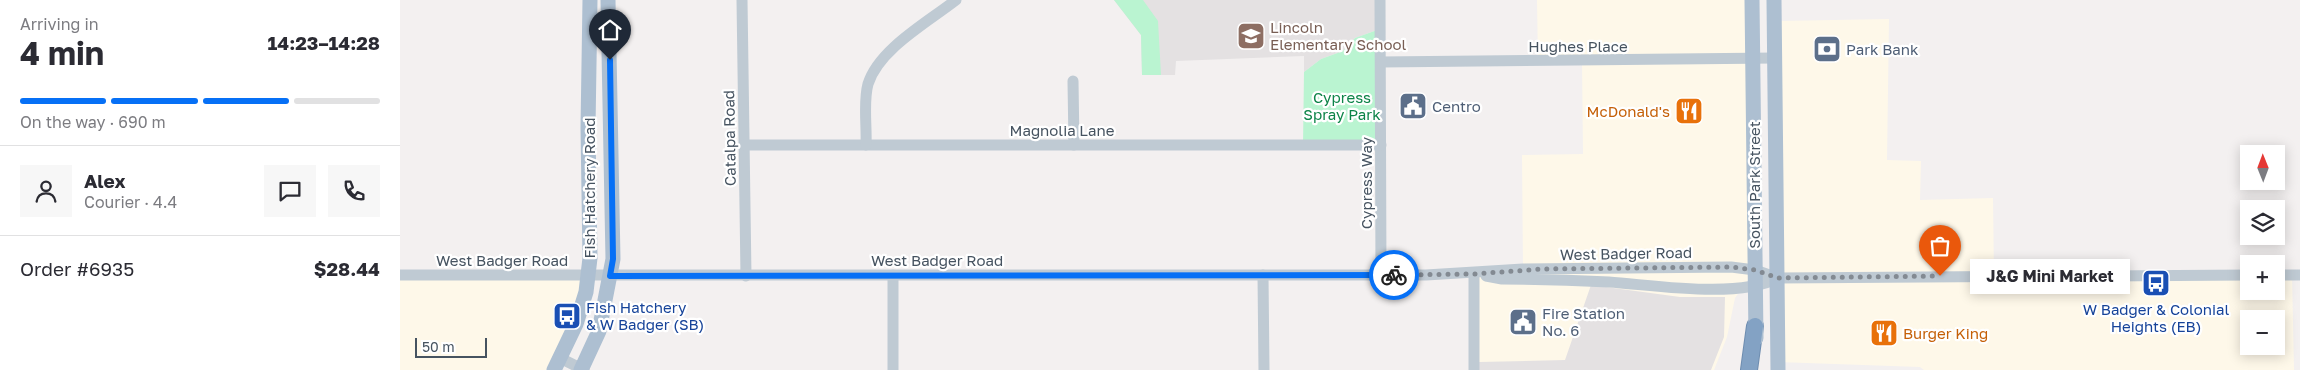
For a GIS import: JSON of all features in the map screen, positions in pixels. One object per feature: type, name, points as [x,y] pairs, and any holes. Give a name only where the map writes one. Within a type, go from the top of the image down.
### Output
[{"type":"highway","points":[[1749,370],[1755,326]]},
{"type":"main road","name":"Fish Hatchery Road","points":[[557,364],[576,324],[588,276],[590,0]]},
{"type":"main road","name":"Fish Hatchery Road","points":[[582,370],[599,331],[613,259],[608,0]]},
{"type":"main road","name":"South Park Street","points":[[1752,0],[1757,370]]},
{"type":"main road","name":"South Park Street","points":[[1774,0],[1778,370]]},
{"type":"street","name":"Catalpa Road","points":[[742,0],[746,276]]},
{"type":"street","points":[[866,145],[866,95],[873,71],[886,54],[956,0]]},
{"type":"street","name":"Cypress Way","points":[[1380,0],[1381,275]]},
{"type":"street","name":"Hughes Place","points":[[1381,62],[1775,58]]},
{"type":"street","points":[[1073,81],[1074,145]]},
{"type":"street","name":"Magnolia Lane","points":[[744,145],[1381,145]]},
{"type":"street","name":"West Badger Road","points":[[400,275],[1381,275],[1474,274],[1510,270],[1620,267],[1740,267],[1778,278]]},
{"type":"street","name":"West Badger Road","points":[[1474,274],[1502,279],[1582,280],[1647,287],[1755,286],[1778,278],[2240,275]]},
{"type":"street","points":[[1474,274],[1474,370]]},
{"type":"street","points":[[893,275],[894,370]]},
{"type":"street","points":[[1263,275],[1264,370]]},
{"type":"street","points":[[557,364],[582,370]]},
{"type":"shaded area","name":"Lincoln Elementary School","points":[[1114,0],[1380,0],[1380,29],[1355,38],[1343,51],[1321,59],[1304,72],[1304,56],[1176,61],[1175,75],[1142,75],[1141,35]]},
{"type":"shaded area","points":[[1537,0],[1752,0],[1755,270],[1735,298],[1727,337],[1714,370],[1474,370],[1474,274],[1523,269],[1522,155],[1583,154],[1582,61],[1538,61]]},
{"type":"shaded area","points":[[1889,19],[1887,160],[1921,161],[1920,200],[1993,198],[1994,276],[2240,275],[2240,300],[2285,300],[2285,275],[2292,275],[2294,370],[1924,370],[1920,367],[1778,362],[1774,21]]},
{"type":"shaded area","points":[[400,275],[588,276],[554,370],[400,370]]},
{"type":"shaded area","points":[[1591,285],[1680,297],[1725,297],[1724,337],[1711,370],[1479,370],[1479,362],[1565,360]]},
{"type":"green space","points":[[1114,0],[1143,0],[1158,21],[1161,75],[1142,75],[1141,35]]},
{"type":"green space","name":"Cypress Spray Park","points":[[1380,29],[1381,145],[1303,145],[1304,72],[1321,59],[1343,51],[1355,38]]},
{"type":"way so far","points":[[1394,275],[1474,274],[1510,270],[1620,267],[1740,267],[1778,278],[1940,276]]},
{"type":"place","name":"Lincoln Elementary School","points":[[1251,36]]},
{"type":"place","name":"Park Bank","points":[[1827,49]]},
{"type":"place","name":"Centro","points":[[1413,106]]},
{"type":"place","name":"McDonald's","points":[[1689,111]]},
{"type":"place","name":"J&G Mini Market","points":[[1940,276]]},
{"type":"place","name":"W Badger & Colonial Heights (EB)","points":[[2156,283]]},
{"type":"place","name":"Fish Hatchery & W Badger (SB)","points":[[567,316]]},
{"type":"place","name":"Fire Station No. 6","points":[[1523,322]]},
{"type":"place","name":"Burger King","points":[[1884,333]]},
{"type":"route","points":[[610,60],[613,259],[610,276],[1394,275]]}]
